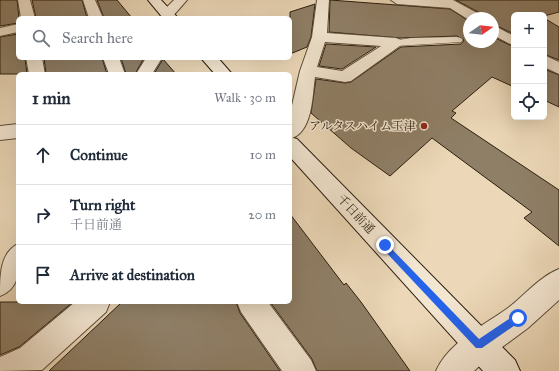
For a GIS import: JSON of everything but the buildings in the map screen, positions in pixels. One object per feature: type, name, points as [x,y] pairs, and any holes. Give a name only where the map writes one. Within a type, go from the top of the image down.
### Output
[{"type":"street","points":[[24,0],[28,16]]},
{"type":"street","points":[[89,0],[95,16]]},
{"type":"street","points":[[154,0],[169,16],[181,0]]},
{"type":"street","points":[[292,130],[298,125],[308,71],[319,37],[323,0]]},
{"type":"street","points":[[397,0],[453,4],[466,12]]},
{"type":"street","points":[[0,32],[16,28]]},
{"type":"street","points":[[499,33],[511,40]]},
{"type":"street","points":[[319,37],[396,43]]},
{"type":"street","points":[[308,71],[344,77],[396,43]]},
{"type":"street","points":[[34,60],[37,72]]},
{"type":"street","points":[[113,60],[117,72]]},
{"type":"street","points":[[145,72],[153,60]]},
{"type":"street","points":[[211,60],[222,72]]},
{"type":"street","points":[[547,62],[559,70]]},
{"type":"street","points":[[0,132],[16,131]]},
{"type":"street","name":"千日前通","points":[[292,146],[504,371]]},
{"type":"street","points":[[452,371],[479,345],[518,318],[559,282]]},
{"type":"street","points":[[4,371],[31,359],[94,304]]},
{"type":"street","points":[[252,304],[300,371]]},
{"type":"lane","points":[[396,43],[411,41],[457,40]]},
{"type":"place","name":"アルタスハイム玉津","points":[[424,126]]},
{"type":"route","points":[[385,245],[479,345],[518,318]]}]
